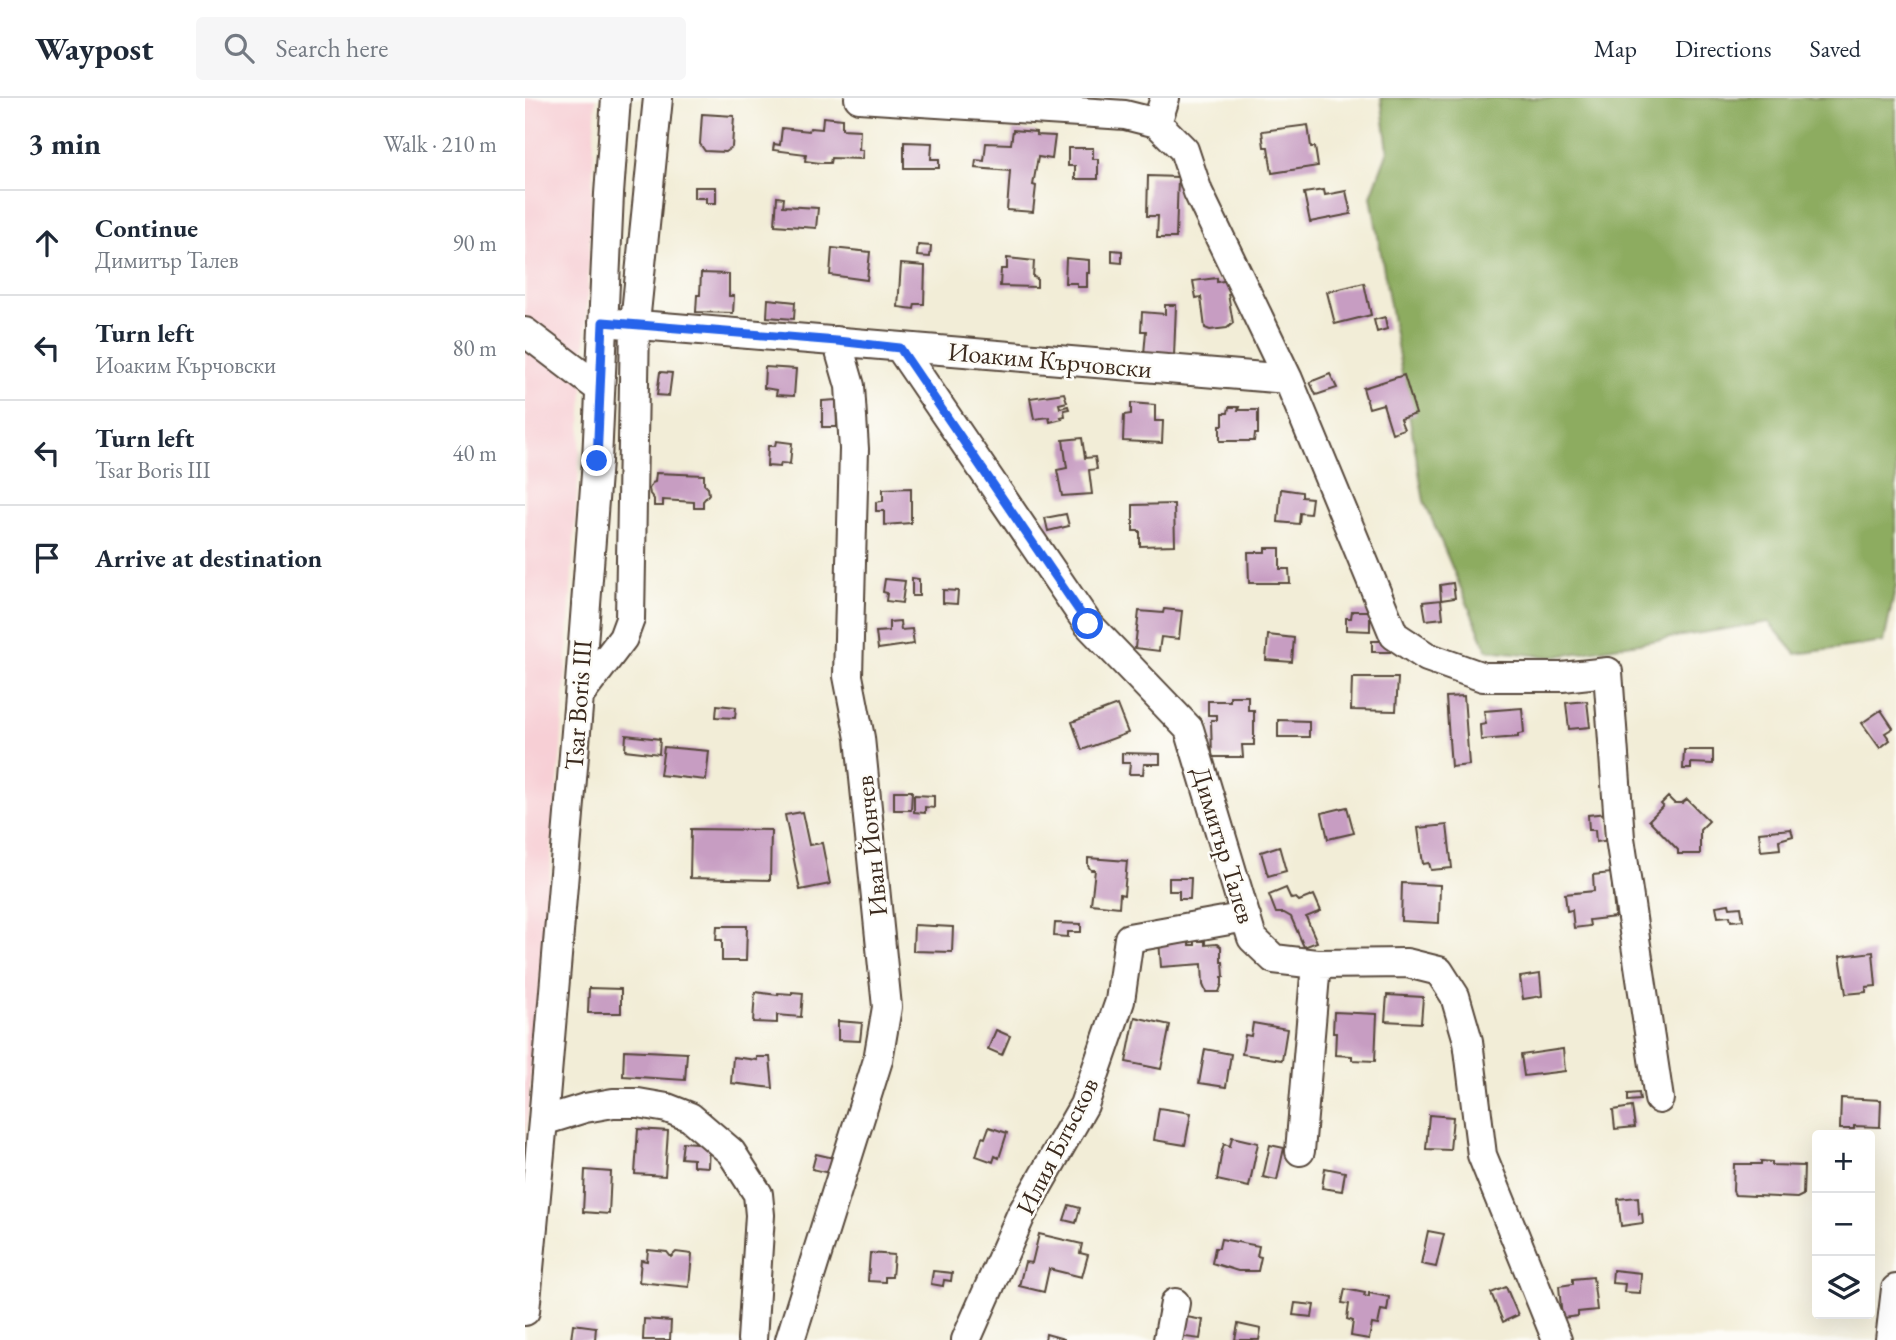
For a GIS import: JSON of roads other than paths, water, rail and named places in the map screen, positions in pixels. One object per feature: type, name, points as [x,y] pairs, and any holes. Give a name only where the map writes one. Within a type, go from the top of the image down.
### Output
[{"type":"street","name":"Tsar Boris III","points":[[525,1311],[529,1219],[543,1121],[597,461],[616,98]]},
{"type":"street","points":[[579,696],[623,638],[630,619],[635,323],[659,98]]},
{"type":"street","points":[[859,98],[1121,107],[1161,111],[1184,150],[1198,192],[1288,379],[1394,635],[1427,657],[1483,677],[1562,677],[1608,672],[1620,838],[1659,1099]]},
{"type":"street","name":"Иоаким Кърчовски","points":[[603,322],[1288,379]]},
{"type":"street","points":[[525,332],[600,389]]},
{"type":"street","name":"Иван Йончев","points":[[789,1340],[878,1060],[887,1007],[860,738],[848,676],[853,449],[850,386],[837,341]]},
{"type":"street","name":"Димитър Талев","points":[[900,348],[1088,624],[1189,729],[1252,938],[1275,959],[1316,964],[1407,963],[1439,971],[1455,996],[1468,1041],[1482,1155],[1557,1340]]},
{"type":"street","name":"Илия Блъсков","points":[[966,1340],[1021,1215],[1084,1105],[1120,1001],[1129,938],[1246,917]]},
{"type":"street","points":[[1300,1151],[1316,964]]},
{"type":"street","points":[[543,1121],[613,1103],[638,1103],[667,1108],[690,1117],[731,1152],[758,1194],[760,1214],[752,1340]]},
{"type":"street","points":[[1889,1340],[1896,1289]]},
{"type":"street","points":[[1168,1340],[1175,1303]]}]
